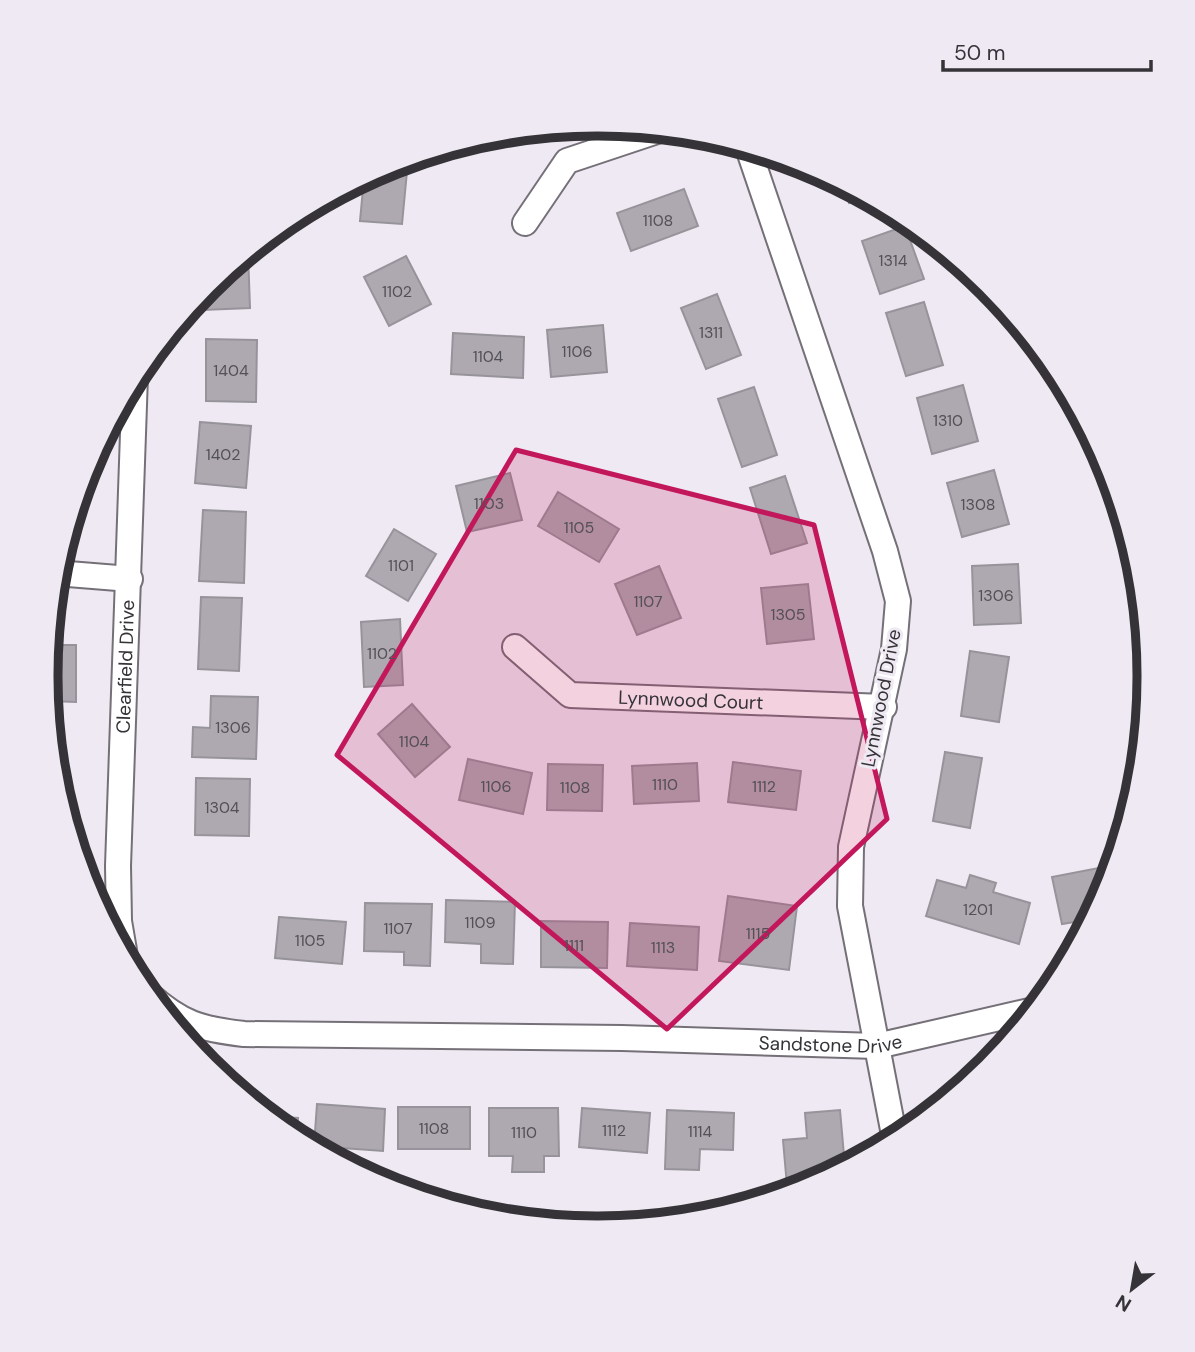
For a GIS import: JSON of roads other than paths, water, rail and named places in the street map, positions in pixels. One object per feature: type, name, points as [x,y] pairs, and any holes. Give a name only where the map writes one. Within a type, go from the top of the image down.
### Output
[{"type":"street","points":[[525,223],[567,162],[638,138]]},
{"type":"street","name":"Lynnwood Drive","points":[[752,159],[881,539],[898,601],[884,707],[851,847],[850,906],[893,1128]]},
{"type":"street","name":"Clearfield Drive","points":[[120,928],[118,866],[134,399]]},
{"type":"street","points":[[67,574],[130,579]]},
{"type":"street","name":"Lynnwood Court","points":[[515,647],[570,695],[884,707]]},
{"type":"street","name":"Sandstone Drive","points":[[182,1020],[210,1030],[244,1034],[622,1038],[877,1046],[1019,1013]]}]
